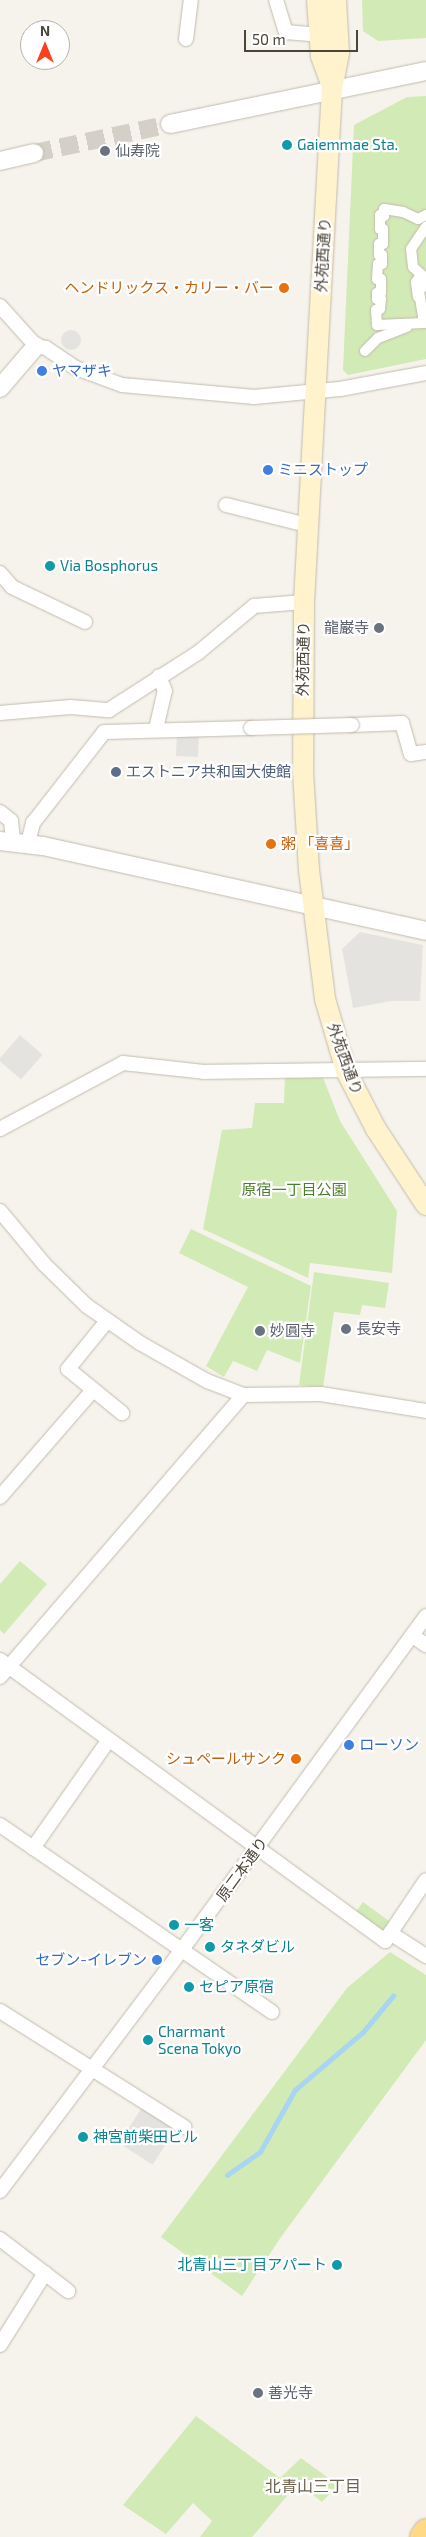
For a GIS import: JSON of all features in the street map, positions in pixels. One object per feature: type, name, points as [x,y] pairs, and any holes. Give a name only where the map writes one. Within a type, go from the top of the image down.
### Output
[{"type":"highway","points":[[422,2537],[426,2531]]},
{"type":"main road","name":"外苑西通り","points":[[317,0],[321,56],[332,88]]},
{"type":"main road","name":"外苑西通り","points":[[336,0],[339,52],[332,88],[304,602],[303,772],[312,907],[325,999],[346,1070],[376,1129],[426,1205]]},
{"type":"street","points":[[186,39],[191,0]]},
{"type":"street","points":[[276,0],[286,32],[319,35]]},
{"type":"street","points":[[170,124],[332,88],[426,71]]},
{"type":"street","points":[[0,161],[34,153]]},
{"type":"street","points":[[416,324],[382,327],[376,322],[376,310],[380,309],[381,299],[376,299],[377,293],[381,293],[382,279],[377,279],[378,264],[382,264],[382,255],[379,255],[379,244],[383,244],[380,216],[384,216],[384,209],[403,212],[418,219],[426,215]]},
{"type":"street","points":[[365,351],[378,338],[420,321],[416,282],[424,280],[413,267],[410,248],[423,230],[403,214]]},
{"type":"street","points":[[0,306],[36,346],[76,368],[122,385],[254,396],[340,389],[426,373]]},
{"type":"street","points":[[0,388],[36,346]]},
{"type":"street","points":[[226,505],[286,522],[307,525]]},
{"type":"street","points":[[0,573],[12,586],[85,622]]},
{"type":"street","points":[[0,713],[71,707],[109,710],[199,652],[254,606],[304,602]]},
{"type":"street","points":[[156,729],[165,691],[159,676]]},
{"type":"street","points":[[13,842],[33,823],[104,732],[402,723],[411,754],[426,752]]},
{"type":"street","points":[[0,812],[11,821],[13,842]]},
{"type":"street","points":[[13,842],[426,931]]},
{"type":"street","points":[[0,1129],[123,1063],[204,1072],[426,1069]]},
{"type":"street","points":[[0,1211],[72,1293],[107,1321],[179,1367],[242,1395],[321,1394],[426,1411]]},
{"type":"street","points":[[107,1321],[68,1369],[92,1391],[122,1413]]},
{"type":"street","points":[[0,1497],[92,1391]]},
{"type":"street","points":[[242,1395],[3,1668],[108,1741],[385,1941],[426,1880]]},
{"type":"street","name":"原二本通り","points":[[0,2191],[90,2068],[181,1951],[426,1616]]},
{"type":"street","points":[[413,1636],[426,1645]]},
{"type":"street","points":[[33,1848],[108,1741]]},
{"type":"street","points":[[0,1825],[272,2012]]},
{"type":"street","points":[[390,1933],[426,1956]]},
{"type":"street","points":[[0,2011],[184,2127]]},
{"type":"street","points":[[0,2239],[68,2291]]},
{"type":"street","points":[[0,2345],[45,2273]]},
{"type":"green space","points":[[362,0],[426,0],[426,38],[378,41],[363,31]]},
{"type":"green space","points":[[426,96],[426,359],[348,375],[343,370],[354,125],[407,97]]},
{"type":"green space","name":"原宿一丁目公園","points":[[285,1075],[322,1075],[340,1121],[397,1211],[392,1273],[310,1263],[308,1278],[203,1229],[222,1130],[252,1128],[255,1103],[284,1103]]},
{"type":"green space","points":[[191,1229],[311,1286],[300,1363],[267,1350],[257,1371],[233,1361],[224,1377],[206,1366],[248,1287],[179,1253]]},
{"type":"green space","points":[[314,1272],[389,1283],[385,1308],[362,1305],[360,1315],[334,1312],[323,1388],[299,1385]]},
{"type":"green space","points":[[20,1561],[47,1584],[4,1634],[0,1630],[0,1584]]},
{"type":"green space","points":[[363,1902],[392,1923],[383,1935],[354,1914]]},
{"type":"green space","points":[[390,1952],[426,1975],[426,2040],[281,2237],[242,2296],[161,2237],[347,1988]]},
{"type":"green space","points":[[196,2416],[280,2478],[301,2458],[338,2485],[322,2502],[298,2483],[252,2537],[200,2537],[212,2521],[193,2503],[166,2534],[123,2505]]},
{"type":"shaded area","points":[[71,330],[78,333],[81,340],[78,347],[71,350],[64,347],[61,340],[64,333]]},
{"type":"shaded area","points":[[177,735],[199,736],[198,757],[176,756]]},
{"type":"shaded area","points":[[360,932],[423,945],[420,1001],[392,1001],[353,1008],[342,949]]},
{"type":"shaded area","points":[[20,1035],[43,1055],[21,1080],[0,1061],[0,1058]]},
{"type":"shaded area","points":[[143,2106],[177,2128],[153,2165],[119,2143]]},
{"type":"waterway","points":[[227,2175],[260,2152],[295,2090],[363,2032],[393,1996]]},
{"type":"tunnel","points":[[34,153],[170,124]]},
{"type":"place","name":"Gaiemmae Sta.","points":[[287,145]]},
{"type":"place","name":"仙寿院","points":[[105,151]]},
{"type":"place","name":"ヘンドリックス・カリー・バー","points":[[284,288]]},
{"type":"place","name":"ヤマザキ","points":[[42,371]]},
{"type":"place","name":"ミニストップ","points":[[268,470]]},
{"type":"place","name":"Via Bosphorus","points":[[50,566]]},
{"type":"place","name":"龍巌寺","points":[[379,628]]},
{"type":"place","name":"エストニア共和国大使館","points":[[116,772]]},
{"type":"place","name":"粥 「喜喜」","points":[[271,844]]},
{"type":"place","name":"長安寺","points":[[346,1329]]},
{"type":"place","name":"妙圓寺","points":[[260,1331]]},
{"type":"place","name":"ローソン","points":[[349,1745]]},
{"type":"place","name":"シュペールサンク","points":[[296,1759]]},
{"type":"place","name":"一客","points":[[174,1925]]},
{"type":"place","name":"タネダビル","points":[[210,1947]]},
{"type":"place","name":"セブン-イレブン","points":[[157,1960]]},
{"type":"place","name":"セピア原宿","points":[[189,1987]]},
{"type":"place","name":"Charmant Scena Tokyo","points":[[148,2040]]},
{"type":"place","name":"神宮前柴田ビル","points":[[83,2137]]},
{"type":"place","name":"北青山三丁目アパート","points":[[337,2265]]},
{"type":"place","name":"善光寺","points":[[258,2393]]},
{"type":"district","name":"北青山三丁目","points":[[313,2486]]}]
